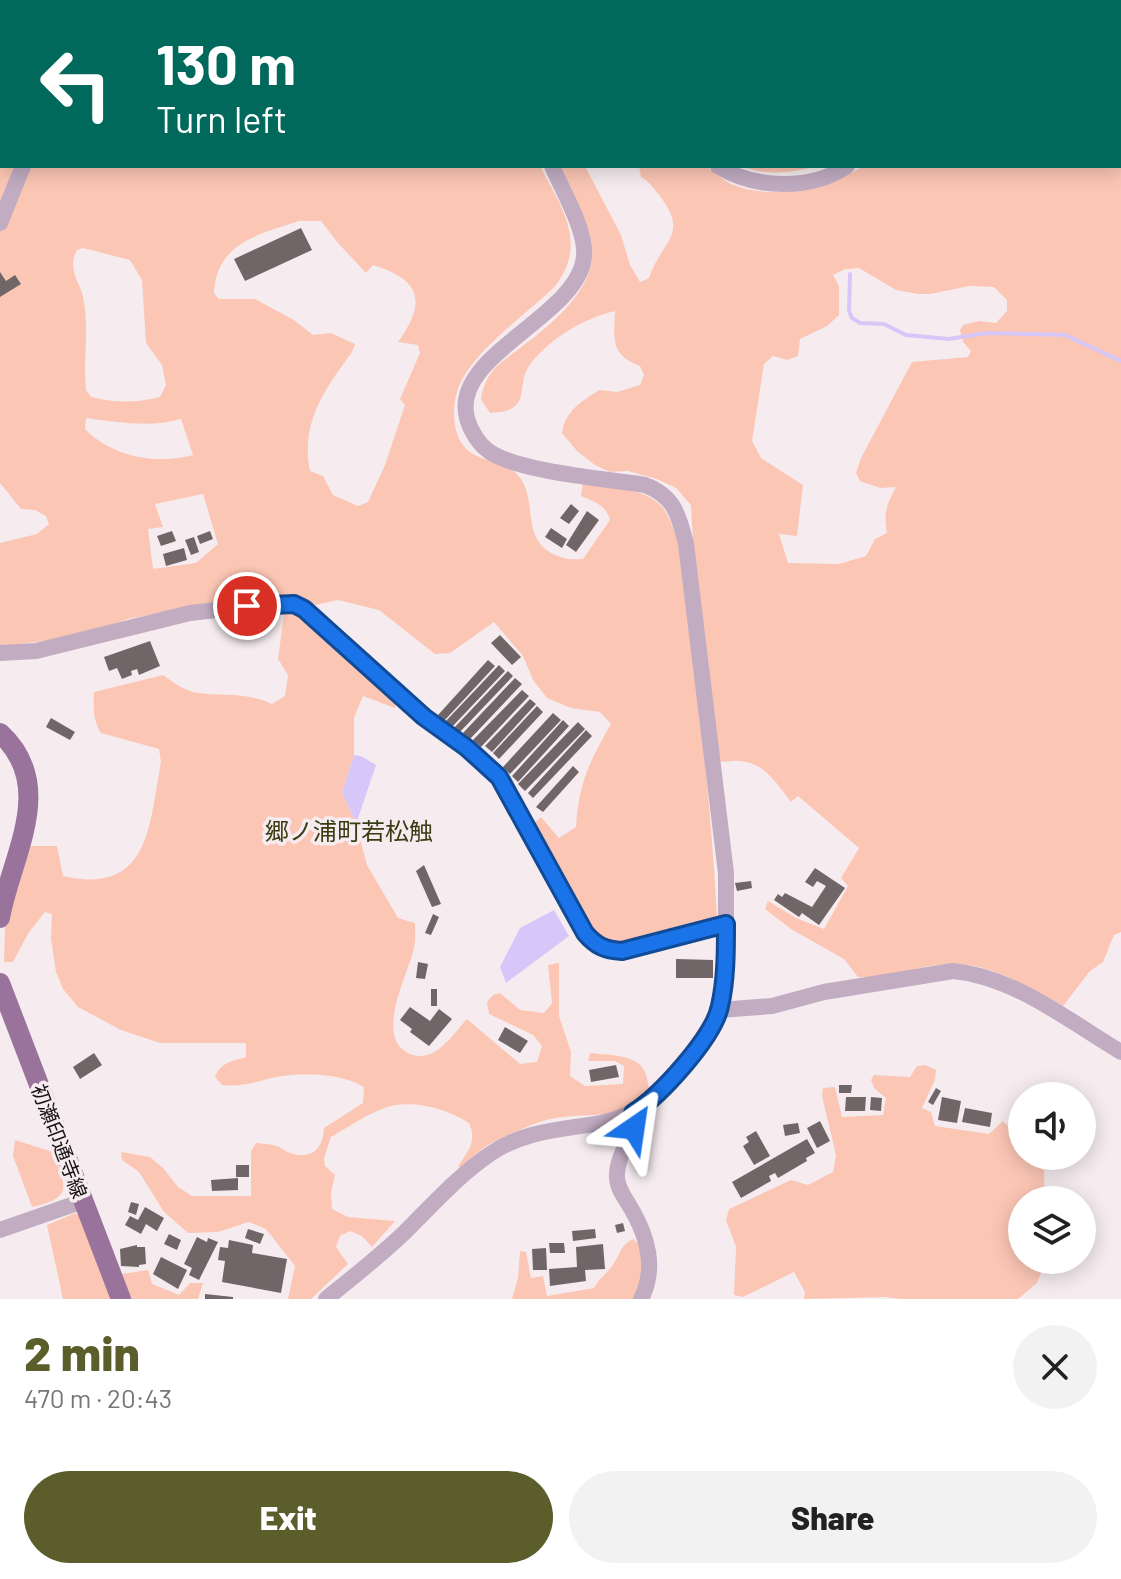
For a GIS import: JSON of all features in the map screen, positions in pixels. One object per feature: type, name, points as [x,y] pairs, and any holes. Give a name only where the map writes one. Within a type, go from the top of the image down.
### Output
[{"type":"main road","points":[[0,733],[17,752],[30,791],[25,829],[0,918]]},
{"type":"main road","name":"初瀬印通寺線","points":[[0,983],[121,1299]]},
{"type":"street","points":[[0,223],[22,168]]},
{"type":"street","points":[[326,1299],[475,1166],[499,1149],[534,1133],[601,1123],[633,1113],[669,1083],[720,1010],[726,873],[686,544],[677,514],[662,491],[645,485],[526,466],[490,452],[480,443],[466,414],[470,383],[481,369],[547,311],[573,283],[580,269],[584,257],[582,234],[553,168]]},
{"type":"street","points":[[721,168],[733,176],[758,183],[790,183],[821,178],[843,168]]},
{"type":"street","points":[[0,653],[36,651],[190,613],[294,604],[317,617],[424,717],[467,748],[499,777],[594,944],[607,950],[622,951],[726,924]]},
{"type":"street","points":[[720,1010],[772,1006],[824,992],[858,989],[953,971],[973,973],[991,977],[1017,990],[1121,1052]]},
{"type":"street","points":[[633,1113],[637,1118],[619,1163],[617,1180],[642,1229],[648,1252],[650,1271],[641,1299]]},
{"type":"street","points":[[0,1230],[83,1201]]},
{"type":"shaded area","points":[[0,168],[541,168],[568,225],[570,254],[565,269],[556,285],[473,363],[457,392],[455,426],[466,449],[478,457],[507,467],[524,483],[537,538],[553,554],[568,559],[583,559],[610,520],[603,507],[581,496],[583,483],[626,489],[647,496],[663,508],[670,520],[680,551],[685,585],[706,775],[717,918],[624,944],[601,941],[577,907],[532,825],[541,817],[559,838],[576,827],[586,773],[611,724],[600,712],[571,708],[547,698],[533,680],[523,656],[494,622],[450,653],[435,654],[379,610],[338,600],[315,605],[308,602],[302,617],[396,700],[395,708],[363,696],[354,718],[354,755],[342,792],[356,824],[367,865],[398,918],[415,923],[414,948],[393,1022],[401,1048],[421,1056],[437,1051],[467,1019],[520,1064],[537,1062],[542,1046],[533,1035],[489,1014],[487,1002],[500,993],[520,1010],[544,1013],[552,1003],[548,965],[559,963],[559,1016],[571,1052],[570,1076],[585,1086],[623,1084],[624,1066],[615,1061],[588,1061],[590,1053],[620,1056],[640,1065],[646,1074],[649,1089],[637,1100],[614,1112],[550,1119],[517,1131],[485,1147],[461,1168],[458,1166],[472,1140],[469,1123],[427,1106],[404,1104],[382,1109],[331,1137],[324,1158],[325,1166],[335,1175],[331,1193],[332,1209],[348,1217],[395,1221],[372,1247],[362,1236],[350,1231],[340,1236],[336,1247],[348,1264],[311,1299],[288,1299],[295,1266],[266,1229],[249,1222],[218,1232],[188,1233],[164,1212],[139,1172],[122,1160],[121,1152],[150,1157],[178,1187],[192,1196],[251,1196],[251,1151],[256,1143],[277,1146],[296,1154],[314,1152],[321,1142],[324,1128],[363,1103],[364,1087],[338,1077],[308,1074],[222,1085],[215,1077],[217,1072],[228,1063],[246,1057],[246,1043],[160,1043],[121,1030],[78,1007],[63,989],[56,972],[51,939],[52,914],[45,912],[29,932],[13,962],[4,962],[5,926],[29,846],[57,846],[63,876],[92,879],[113,875],[129,865],[148,831],[161,762],[159,749],[101,733],[94,713],[94,692],[163,675],[193,692],[244,696],[272,704],[285,696],[288,675],[278,659],[286,599],[185,608],[128,619],[73,638],[0,646],[0,543],[37,534],[49,524],[46,516],[35,510],[21,509],[0,483]],"holes":[[[299,221],[321,221],[366,273],[373,265],[389,271],[410,285],[414,294],[413,315],[398,342],[418,345],[420,353],[400,399],[405,405],[385,465],[368,502],[358,506],[333,495],[323,476],[310,471],[308,454],[317,407],[355,344],[331,333],[313,335],[294,320],[255,299],[219,299],[214,293],[222,262],[231,252],[255,236]],[[83,248],[130,260],[142,280],[146,343],[162,365],[166,385],[160,397],[117,401],[91,397],[86,390],[85,313],[73,264],[77,250]],[[86,418],[145,424],[181,419],[193,455],[150,459],[122,452],[96,439],[85,429]],[[203,494],[218,544],[196,563],[153,569],[148,529],[163,527],[155,504]]]},
{"type":"shaded area","points":[[562,168],[586,168],[621,235],[630,265],[640,282],[649,278],[670,238],[673,220],[660,196],[641,177],[639,168],[707,168],[733,185],[767,192],[801,190],[860,168],[1121,168],[1121,932],[1114,935],[1103,962],[1090,971],[1063,1006],[1004,975],[973,966],[939,965],[858,977],[844,959],[791,929],[765,909],[768,901],[796,918],[824,929],[848,886],[841,878],[859,848],[798,796],[791,802],[762,769],[746,762],[718,760],[695,577],[691,505],[676,488],[657,479],[628,471],[610,472],[595,465],[577,451],[562,433],[570,413],[599,390],[617,392],[640,385],[644,375],[640,366],[623,357],[616,345],[615,311],[569,330],[548,345],[526,372],[521,396],[513,408],[490,413],[481,399],[494,369],[559,315],[589,273],[591,240]],"holes":[[[859,268],[896,290],[918,294],[969,286],[994,287],[1007,300],[1007,311],[996,323],[979,321],[963,325],[960,330],[963,342],[971,351],[968,357],[912,362],[856,473],[860,481],[880,488],[896,487],[887,509],[887,533],[875,539],[866,556],[839,564],[788,563],[779,534],[797,536],[803,485],[761,458],[752,441],[764,364],[773,356],[787,360],[798,356],[800,339],[827,326],[839,315],[839,286],[833,275],[845,269]]]},
{"type":"shaded area","points":[[749,168],[808,168],[779,172]]},
{"type":"shaded area","points":[[354,755],[376,765],[356,824],[342,792]]},
{"type":"shaded area","points":[[554,910],[569,936],[506,983],[500,967],[520,928]]},
{"type":"shaded area","points":[[925,1065],[936,1070],[935,1080],[922,1108],[931,1112],[935,1126],[989,1134],[1003,1121],[1008,1126],[1008,1170],[1044,1171],[1045,1186],[1008,1186],[1008,1274],[1041,1274],[1037,1283],[1018,1299],[804,1299],[805,1292],[794,1272],[743,1297],[734,1295],[736,1247],[726,1220],[729,1209],[791,1180],[808,1185],[833,1172],[836,1155],[822,1096],[823,1088],[835,1087],[842,1117],[883,1115],[886,1098],[874,1088],[871,1080],[874,1075],[910,1077],[917,1066]]},
{"type":"shaded area","points":[[15,1140],[53,1152],[63,1182],[61,1195],[32,1207],[13,1156]]},
{"type":"shaded area","points":[[75,1213],[83,1217],[114,1299],[63,1299],[47,1225]]},
{"type":"shaded area","points":[[633,1239],[641,1246],[644,1263],[635,1299],[512,1299],[518,1278],[520,1251],[526,1252],[531,1278],[543,1276],[547,1296],[594,1288],[622,1248]]},
{"type":"shaded area","points":[[148,1270],[152,1284],[179,1295],[190,1283],[203,1283],[198,1299],[131,1299],[122,1274]]},
{"type":"building","points":[[301,228],[312,250],[245,281],[234,259]]},
{"type":"building","points":[[0,272],[6,281],[15,275],[21,284],[0,297]]},
{"type":"building","points":[[571,504],[579,511],[569,524],[560,518]]},
{"type":"building","points":[[587,511],[599,520],[576,552],[566,545]]},
{"type":"building","points":[[551,528],[567,539],[562,548],[545,537]]},
{"type":"building","points":[[172,531],[176,541],[161,546],[157,536]]},
{"type":"building","points":[[210,531],[213,539],[200,544],[197,536]]},
{"type":"building","points":[[194,537],[199,552],[191,555],[185,540]]},
{"type":"building","points":[[184,548],[187,560],[166,566],[163,554]]},
{"type":"building","points":[[500,635],[521,657],[512,665],[491,643]]},
{"type":"building","points":[[150,641],[160,666],[139,675],[137,669],[131,671],[132,675],[122,679],[117,668],[109,671],[104,657]]},
{"type":"building","points":[[488,660],[495,666],[444,721],[438,715]]},
{"type":"building","points":[[499,665],[505,671],[451,728],[445,722]]},
{"type":"building","points":[[508,671],[513,676],[459,733],[454,728]]},
{"type":"building","points":[[515,678],[522,684],[470,739],[463,733]]},
{"type":"building","points":[[522,690],[529,696],[481,747],[473,740]]},
{"type":"building","points":[[530,699],[536,704],[492,752],[485,746]]},
{"type":"building","points":[[537,706],[543,712],[499,759],[493,753]]},
{"type":"building","points":[[553,713],[561,720],[510,774],[503,767]]},
{"type":"building","points":[[51,718],[75,732],[70,740],[46,727]]},
{"type":"building","points":[[563,720],[569,726],[518,782],[512,776]]},
{"type":"building","points":[[578,722],[585,729],[525,791],[518,784]]},
{"type":"building","points":[[586,730],[592,736],[533,798],[528,793]]},
{"type":"building","points":[[573,766],[579,772],[543,812],[536,807]]},
{"type":"building","points":[[424,865],[441,904],[432,907],[416,871]]},
{"type":"building","points":[[815,868],[845,888],[819,925],[802,913],[799,917],[774,900],[778,894],[782,897],[785,893],[812,907],[826,886],[817,881],[813,887],[805,882]]},
{"type":"building","points":[[751,881],[752,888],[737,891],[735,883]]},
{"type":"building","points":[[433,914],[439,917],[431,935],[425,933]]},
{"type":"building","points":[[676,959],[713,960],[713,978],[676,978]]},
{"type":"building","points":[[418,962],[428,964],[425,979],[416,978]]},
{"type":"building","points":[[431,989],[437,989],[437,1006],[431,1006]]},
{"type":"building","points":[[410,1007],[430,1021],[439,1009],[452,1019],[429,1046],[400,1020]]},
{"type":"building","points":[[505,1027],[528,1041],[520,1053],[498,1040]]},
{"type":"building","points":[[94,1053],[102,1065],[80,1079],[73,1067]]},
{"type":"building","points":[[616,1065],[619,1077],[591,1082],[589,1070]]},
{"type":"building","points":[[839,1085],[852,1085],[851,1093],[839,1093]]},
{"type":"building","points":[[936,1088],[941,1091],[933,1105],[928,1102]]},
{"type":"building","points":[[846,1097],[866,1097],[865,1111],[845,1111]]},
{"type":"building","points":[[871,1097],[882,1098],[881,1111],[870,1110]]},
{"type":"building","points":[[942,1097],[961,1101],[957,1123],[938,1120]]},
{"type":"building","points":[[965,1108],[992,1113],[990,1127],[962,1122]]},
{"type":"building","points":[[820,1121],[830,1141],[817,1148],[807,1128]]},
{"type":"building","points":[[798,1123],[800,1133],[785,1136],[783,1125]]},
{"type":"building","points":[[756,1131],[770,1156],[754,1165],[743,1146],[749,1142],[746,1137]]},
{"type":"building","points":[[807,1139],[815,1153],[806,1158],[807,1161],[778,1178],[775,1173],[769,1176],[771,1181],[741,1198],[732,1182]]},
{"type":"building","points":[[236,1165],[249,1165],[249,1177],[236,1177]]},
{"type":"building","points":[[238,1178],[238,1190],[212,1191],[211,1180]]},
{"type":"building","points":[[131,1202],[139,1204],[136,1215],[128,1212]]},
{"type":"building","points":[[145,1207],[164,1218],[157,1231],[146,1224],[141,1234],[125,1225],[130,1216],[138,1220]]},
{"type":"building","points":[[623,1223],[625,1231],[617,1233],[615,1225]]},
{"type":"building","points":[[248,1229],[264,1234],[260,1244],[245,1238]]},
{"type":"building","points":[[595,1229],[596,1238],[573,1241],[572,1231]]},
{"type":"building","points":[[169,1234],[181,1240],[177,1250],[164,1244]]},
{"type":"building","points":[[197,1237],[207,1242],[208,1238],[218,1242],[199,1280],[189,1275],[192,1268],[184,1264]]},
{"type":"building","points":[[229,1240],[253,1245],[252,1253],[287,1259],[281,1293],[222,1282],[225,1261],[218,1260],[220,1247],[228,1248]]},
{"type":"building","points":[[549,1243],[564,1243],[565,1253],[550,1253]]},
{"type":"building","points":[[603,1244],[605,1269],[585,1270],[586,1281],[550,1286],[549,1269],[577,1267],[576,1247]]},
{"type":"building","points":[[137,1245],[145,1247],[146,1264],[139,1267],[121,1266],[120,1249]]},
{"type":"building","points":[[546,1248],[547,1270],[533,1270],[532,1249]]},
{"type":"building","points":[[161,1257],[187,1270],[178,1289],[153,1274]]},
{"type":"building","points":[[205,1294],[233,1297],[233,1299],[205,1299]]},
{"type":"waterway","points":[[850,274],[849,311],[852,318],[860,323],[884,324],[906,335],[949,339],[986,333],[1065,335],[1121,361]]},
{"type":"district","name":"郷ノ浦町若松触","points":[[349,830]]},
{"type":"route","points":[[247,606],[294,604],[317,617],[424,717],[467,748],[499,777],[594,944],[607,950],[622,951],[726,924],[720,1010],[669,1083],[633,1113],[637,1118],[634,1128]]}]
